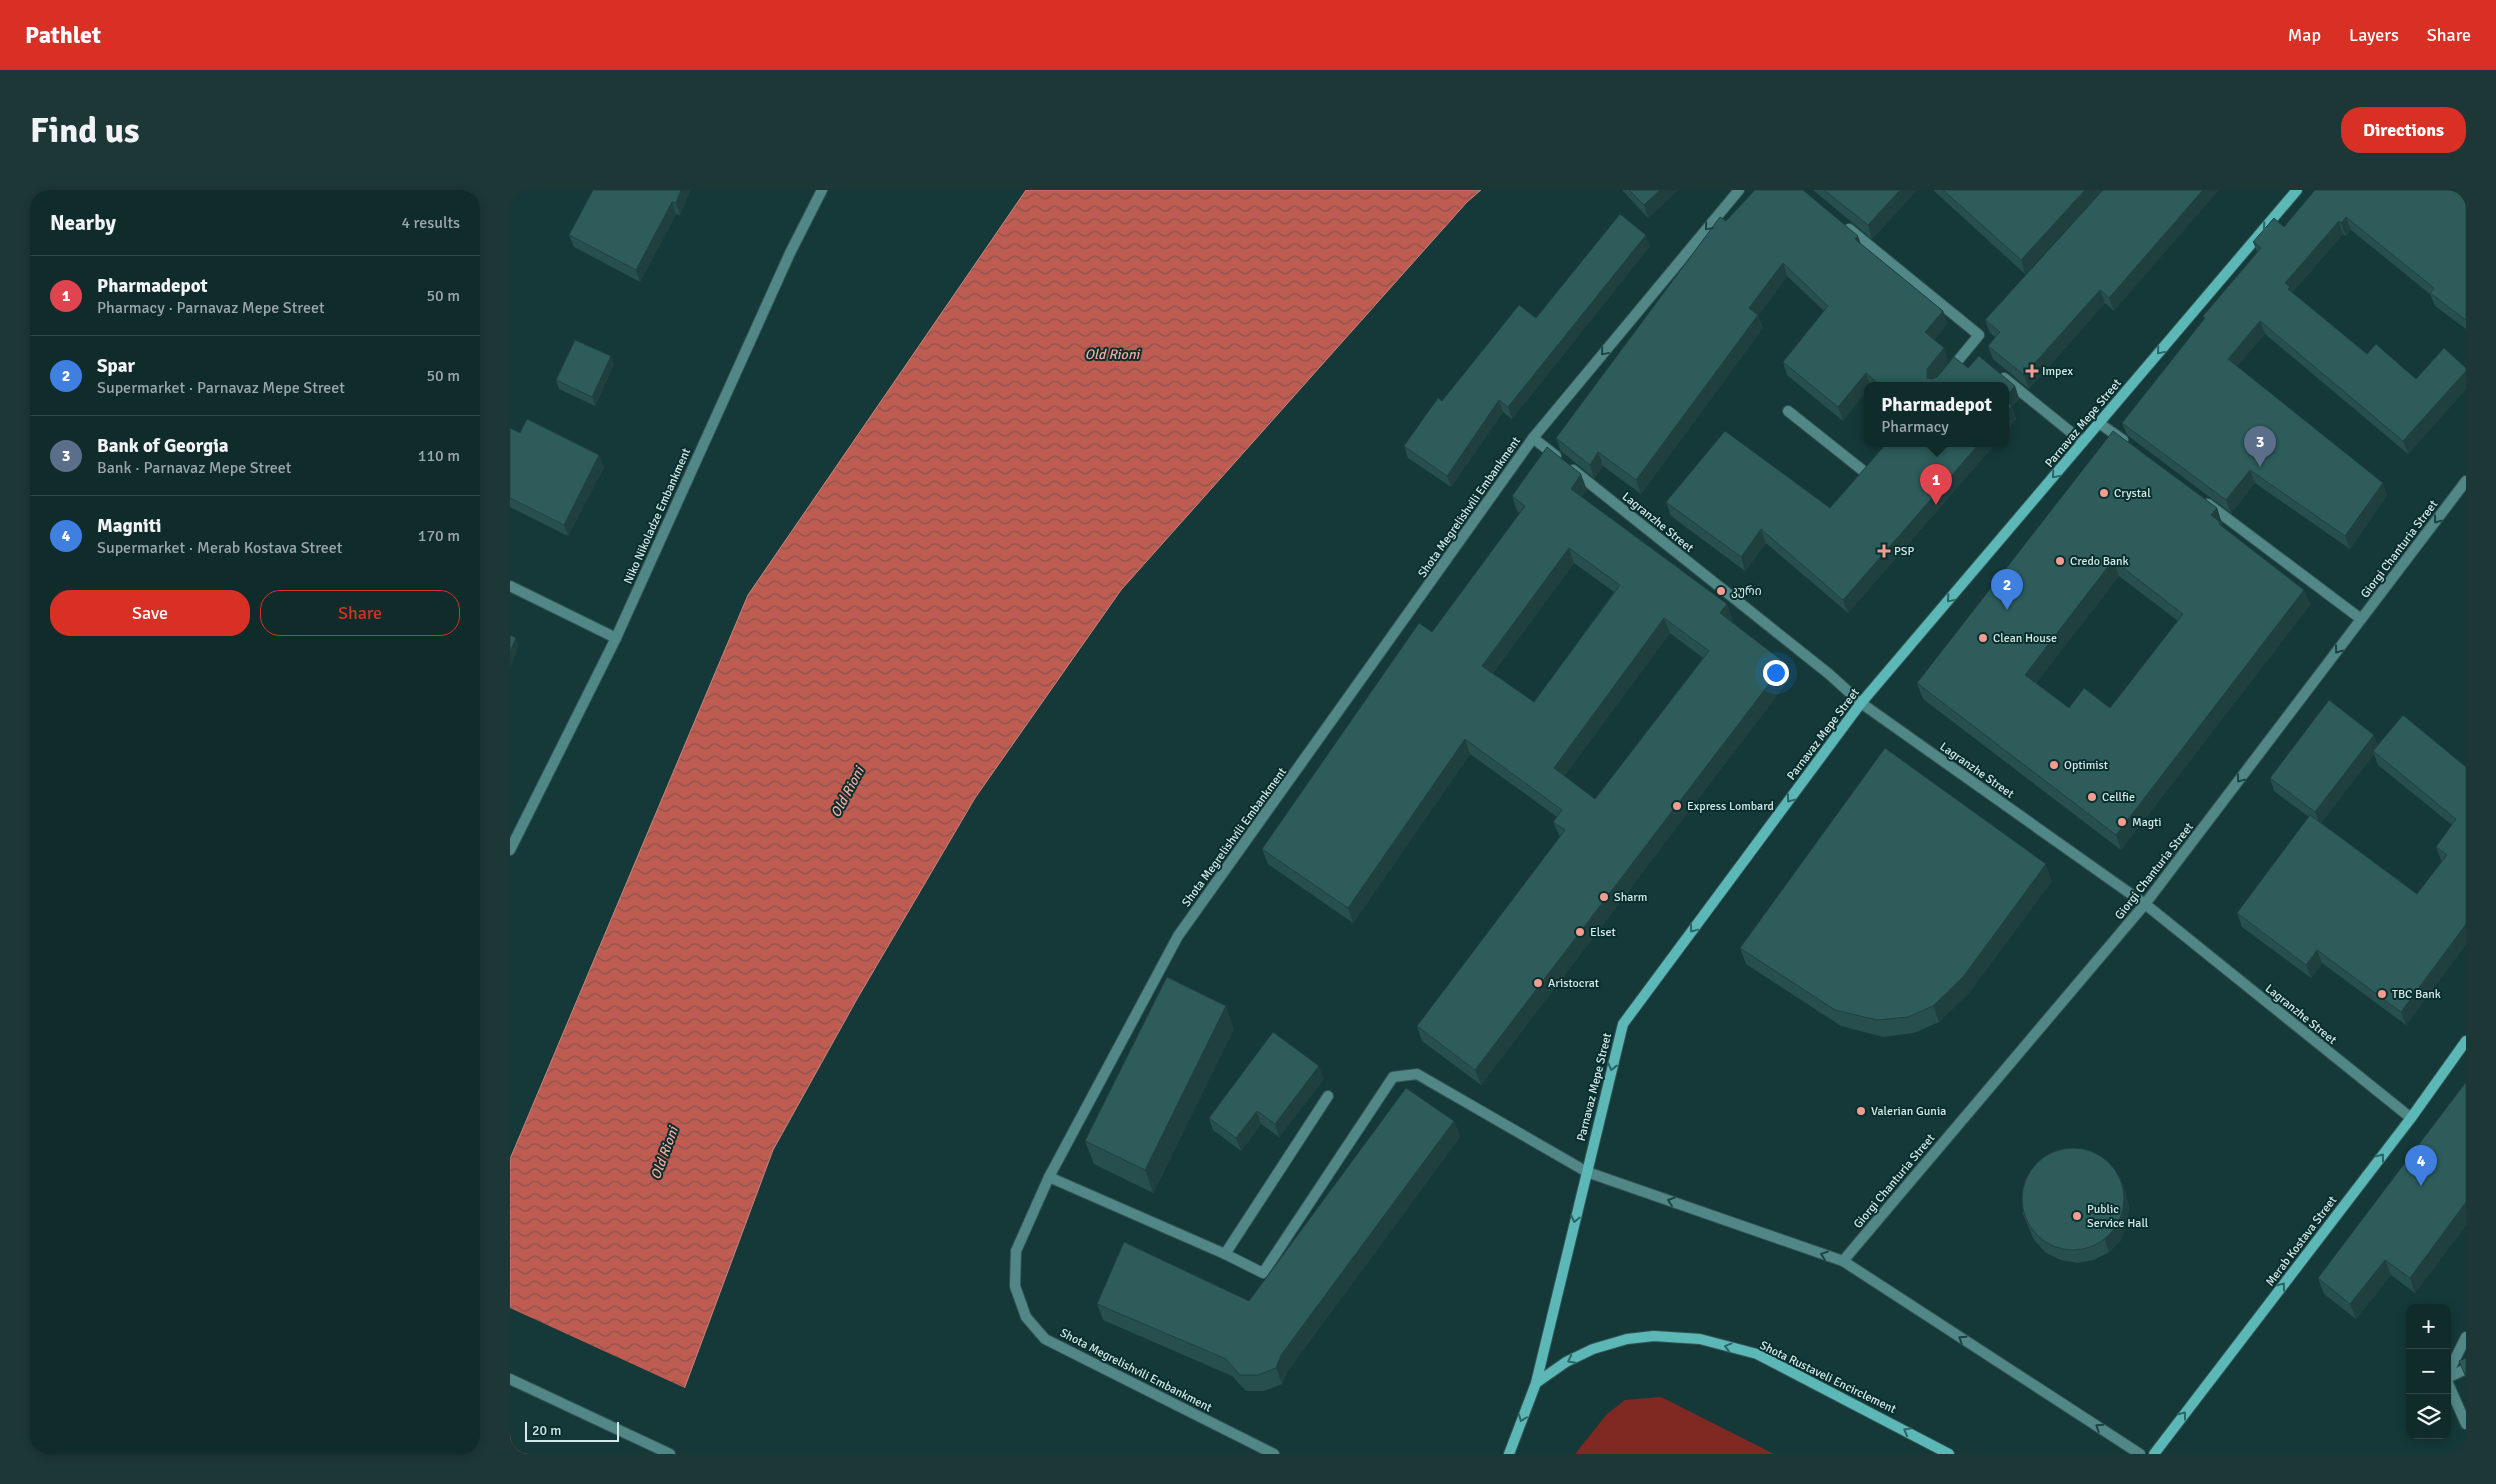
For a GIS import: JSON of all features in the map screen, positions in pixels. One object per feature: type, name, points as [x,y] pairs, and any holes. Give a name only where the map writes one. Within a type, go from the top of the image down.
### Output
[{"type":"main road","name":"Parnavaz Mepe Street","points":[[1536,1383],[1623,1024],[1861,703],[2297,190]]},
{"type":"main road","name":"Merab Kostava Street","points":[[2154,1454],[2411,1118],[2466,1042]]},
{"type":"main road","name":"Shota Rustaveli Encirclement","points":[[1536,1383],[1566,1362],[1593,1349],[1627,1340],[1654,1336],[1700,1339],[1757,1354],[1949,1454]]},
{"type":"main road","points":[[1509,1454],[1536,1383]]},
{"type":"street","name":"Niko Nikoladze Embankment","points":[[510,850],[616,638],[790,253],[822,190]]},
{"type":"street","name":"Shota Megrelishvili Embankment","points":[[1274,1454],[1045,1338],[1026,1317],[1015,1286],[1016,1251],[1049,1177],[1178,936],[1533,438],[1739,190]]},
{"type":"street","points":[[1840,222],[1982,331],[1972,351],[1941,382]]},
{"type":"street","points":[[1999,373],[2083,442]]},
{"type":"street","points":[[1788,412],[1866,473]]},
{"type":"street","points":[[2099,423],[2131,447]]},
{"type":"street","name":"Lagranzhe Street","points":[[1533,438],[1829,674],[1861,703],[2145,904],[2411,1118]]},
{"type":"street","name":"Giorgi Chanturia Street","points":[[1843,1261],[2145,904],[2466,481]]},
{"type":"street","points":[[2203,500],[2361,619]]},
{"type":"street","points":[[510,586],[616,638]]},
{"type":"street","points":[[1049,1177],[1225,1254],[1263,1273],[1393,1077],[1417,1074],[1587,1172],[1843,1261],[2140,1454]]},
{"type":"street","points":[[1225,1254],[1328,1096]]},
{"type":"street","points":[[2451,1369],[2466,1337]]},
{"type":"street","points":[[2451,1375],[2466,1369]]},
{"type":"street","points":[[510,1379],[670,1454]]},
{"type":"street","points":[[2451,1391],[2466,1424]]},
{"type":"shaded area","points":[[1661,1397],[1774,1454],[1575,1454],[1607,1414],[1625,1400]]},
{"type":"water","name":"Old Rioni","points":[[1026,190],[1481,190],[1467,202],[1121,590],[975,798],[857,999],[773,1150],[660,1454],[510,1454],[510,1159],[748,595]]},
{"type":"pier","points":[[510,1308],[687,1389],[663,1454],[522,1454],[510,1449]]},
{"type":"building","points":[[593,190],[681,190],[676,203],[672,202],[636,270],[569,235]]},
{"type":"building","points":[[1629,190],[1660,190],[1644,205]]},
{"type":"building","points":[[1755,190],[1803,190],[1858,236],[1855,239],[1943,311],[1925,332],[1944,348],[1927,369],[1927,378],[1937,377],[1954,357],[1968,368],[1979,356],[2015,386],[2009,393],[2009,382],[1876,382],[1866,373],[1838,407],[1783,362],[1828,306],[1783,263],[1749,308],[1758,315],[1636,480],[1598,452],[1590,465],[1556,438],[1720,217],[1726,221]]},
{"type":"building","points":[[1824,190],[1900,190],[1868,225]]},
{"type":"building","points":[[1943,190],[2085,190],[2021,260]]},
{"type":"building","points":[[2103,190],[2203,190],[2109,298],[2100,290],[2024,375],[1988,346],[2000,332],[1985,320]]},
{"type":"building","points":[[2315,190],[2466,190],[2466,320],[2430,293],[2434,288],[2346,217],[2341,223],[2339,221],[2285,283],[2290,287],[2288,289],[2367,354],[2376,344],[2416,379],[2444,348],[2466,368],[2466,371],[2403,441],[2260,321],[2228,359],[2383,483],[2345,536],[2250,470],[2226,500],[2122,423],[2205,318],[2203,316],[2261,248],[2253,242],[2274,218],[2284,227]]},
{"type":"building","points":[[1620,214],[1646,235],[1508,407],[1499,400],[1447,476],[1404,446],[1438,398],[1442,401],[1519,305],[1536,318]]},
{"type":"building","points":[[575,340],[611,356],[592,397],[556,380]]},
{"type":"building","points":[[527,419],[599,455],[564,525],[510,498],[510,428],[520,433]]},
{"type":"building","points":[[1725,431],[1830,508],[1883,447],[1976,447],[1843,600],[1761,529],[1741,557],[1666,502]]},
{"type":"building","points":[[2113,431],[2217,508],[2211,515],[2220,522],[2219,524],[2304,590],[2116,835],[1917,683]],"holes":[[[2113,560],[2183,614],[2110,708],[2084,688],[2069,708],[2025,675]]]},
{"type":"building","points":[[1547,447],[1581,474],[1571,489],[1727,604],[1720,613],[1785,663],[1475,1070],[1417,1026],[1565,830],[1553,822],[1562,810],[1465,739],[1348,908],[1262,849],[1419,623],[1432,632],[1525,506],[1512,496]],"holes":[[[1569,548],[1620,585],[1534,702],[1482,666]],[[1664,618],[1709,651],[1595,799],[1554,768]]]},
{"type":"building","points":[[510,635],[516,638],[510,652]]},
{"type":"building","points":[[2329,700],[2374,735],[2315,812],[2270,778]]},
{"type":"building","points":[[2403,715],[2466,767],[2466,924],[2401,1012],[2317,950],[2306,965],[2237,913],[2310,815],[2417,894],[2447,855],[2436,847],[2456,819],[2373,751]]},
{"type":"building","points":[[1885,748],[2046,864],[1963,977],[1933,1006],[1908,1017],[1877,1020],[1835,1010],[1740,948]]},
{"type":"building","points":[[1167,977],[1226,1006],[1145,1170],[1085,1141]]},
{"type":"building","points":[[1273,1032],[1319,1066],[1275,1124],[1257,1111],[1236,1138],[1209,1118]]},
{"type":"building","points":[[2466,1082],[2466,1202],[2410,1278],[2385,1260],[2350,1304],[2318,1278]]},
{"type":"building","points":[[1406,1088],[1454,1121],[1281,1355],[1276,1368],[1258,1375],[1240,1375],[1226,1359],[1097,1304],[1124,1242],[1249,1301]]},
{"type":"building","name":"Public Service Hall","points":[[2073,1148],[2093,1152],[2109,1163],[2120,1179],[2124,1199],[2120,1219],[2109,1235],[2093,1246],[2073,1250],[2053,1246],[2037,1235],[2026,1219],[2022,1199],[2026,1179],[2037,1163],[2053,1152]]},
{"type":"building","points":[[2466,1358],[2466,1377],[2459,1361]]},
{"type":"place","name":"Impex","points":[[2032,371]]},
{"type":"place","name":"Bank of Georgia","points":[[2260,467]]},
{"type":"place","name":"Crystal","points":[[2104,493]]},
{"type":"place","name":"Pharmadepot","points":[[1936,505]]},
{"type":"place","name":"PSP","points":[[1884,551]]},
{"type":"place","name":"Credo Bank","points":[[2060,561]]},
{"type":"place","name":"კური","points":[[1721,591]]},
{"type":"place","name":"Spar","points":[[2007,610]]},
{"type":"place","name":"Clean House","points":[[1983,638]]},
{"type":"place","name":"Optimist","points":[[2054,765]]},
{"type":"place","name":"Cellfie","points":[[2092,797]]},
{"type":"place","name":"Express Lombard","points":[[1677,806]]},
{"type":"place","name":"Magti","points":[[2122,822]]},
{"type":"place","name":"Sharm","points":[[1604,897]]},
{"type":"place","name":"Elset","points":[[1580,932]]},
{"type":"place","name":"Aristocrat","points":[[1538,983]]},
{"type":"place","name":"TBC Bank","points":[[2382,994]]},
{"type":"place","name":"Valerian Gunia","points":[[1861,1111]]},
{"type":"place","name":"Magniti","points":[[2421,1186]]},
{"type":"place","name":"Public Service Hall","points":[[2077,1216]]}]
